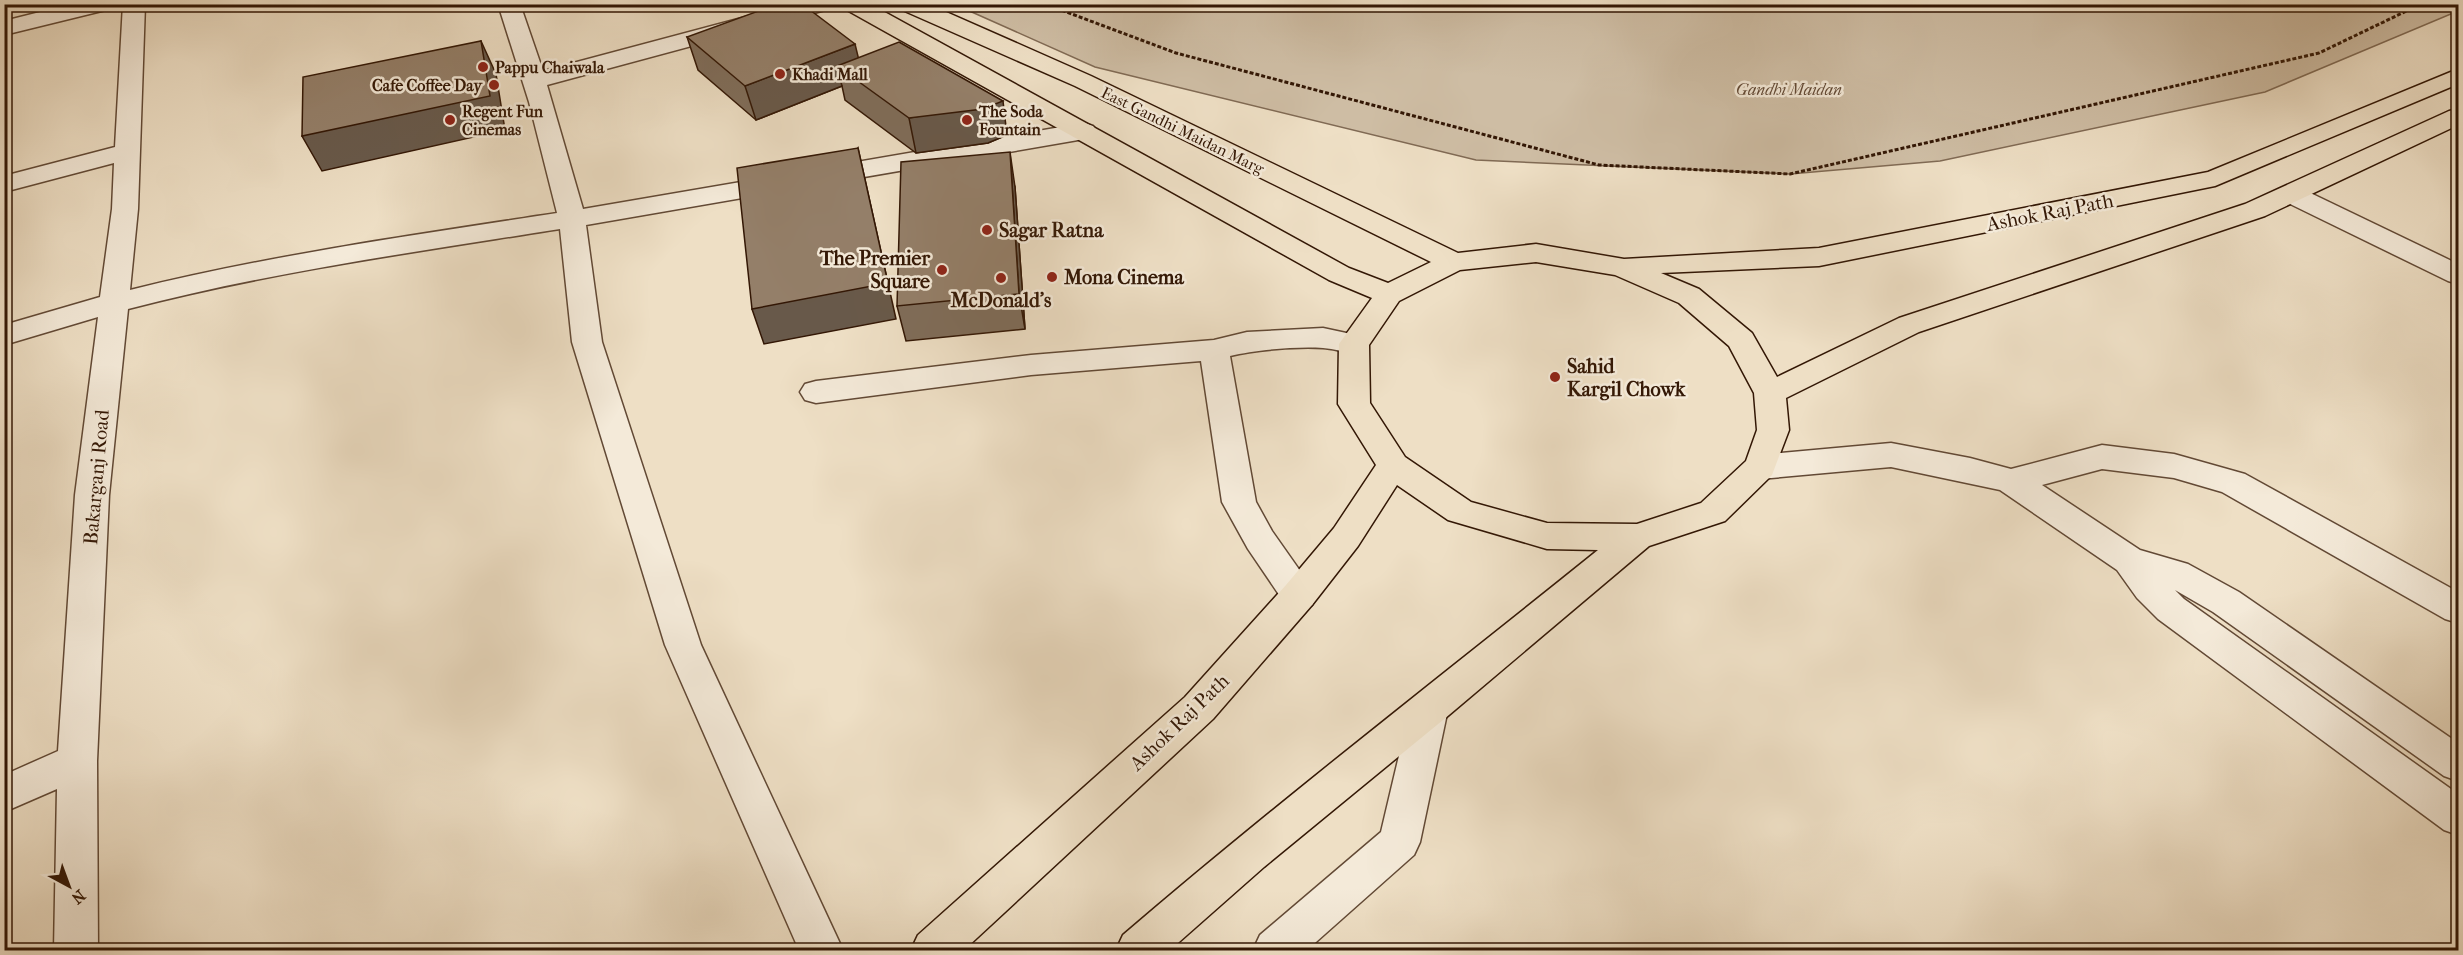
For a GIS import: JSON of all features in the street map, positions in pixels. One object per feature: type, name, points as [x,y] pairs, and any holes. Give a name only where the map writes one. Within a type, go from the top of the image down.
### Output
[{"type":"main road","points":[[853,4],[1339,274],[1389,294]]},
{"type":"main road","name":"East Gandhi Maidan Marg","points":[[909,4],[1083,81],[1454,262]]},
{"type":"main road","name":"Ashok Raj Path","points":[[1622,267],[1819,257],[2215,178],[2458,76]]},
{"type":"main road","points":[[1770,393],[1909,325],[2255,210],[2458,116]]},
{"type":"main road","points":[[1536,253],[1622,267],[1689,296],[1741,340],[1770,393],[1773,430],[1760,467],[1713,512],[1637,537],[1547,536],[1460,511],[1393,465],[1354,404],[1354,344],[1389,294],[1454,262],[1536,253]]},
{"type":"main road","name":"Ashok Raj Path","points":[[933,951],[1199,708],[1299,595],[1346,537],[1393,465]]},
{"type":"main road","points":[[1138,951],[1249,853],[1429,709],[1637,537]]},
{"type":"street","points":[[4,28],[102,4]]},
{"type":"street","name":"Bakarganj Road","points":[[76,951],[77,761],[92,495],[125,209],[134,4]]},
{"type":"street","points":[[509,4],[534,81],[572,219],[588,342],[683,645],[821,951]]},
{"type":"street","points":[[534,81],[821,4]]},
{"type":"street","points":[[4,335],[114,303],[213,278],[291,263],[572,219],[1084,131]]},
{"type":"street","points":[[4,184],[128,151]]},
{"type":"street","points":[[2291,194],[2458,275]]},
{"type":"street","points":[[816,392],[1030,365],[1214,350],[1247,342],[1279,339],[1323,338],[1354,344]]},
{"type":"street","points":[[1214,350],[1239,502],[1260,540],[1299,595]]},
{"type":"street","points":[[1760,467],[1891,454],[2011,481],[2129,560],[2176,574],[2199,586],[2458,764]]},
{"type":"street","points":[[2011,481],[2102,457],[2174,466],[2233,483],[2458,609]]},
{"type":"street","points":[[2129,560],[2150,588],[2171,609],[2458,817]]},
{"type":"street","points":[[1275,951],[1399,842],[1429,709]]},
{"type":"street","points":[[4,794],[77,761]]},
{"type":"path","points":[[1045,4],[1176,53],[1599,165],[1790,174],[2319,53],[2421,4]]},
{"type":"green space","name":"Gandhi Maidan","points":[[2458,4],[2458,11],[2265,92],[1940,161],[1790,174],[1476,160],[1095,67],[956,5]]},
{"type":"building","points":[[778,4],[802,4],[855,44],[745,86],[687,37]]},
{"type":"building","points":[[481,41],[490,96],[302,136],[303,77]]},
{"type":"building","points":[[899,42],[1003,101],[983,109],[909,118],[837,66]]},
{"type":"building","points":[[858,148],[888,283],[752,309],[737,168]]},
{"type":"building","points":[[1010,152],[1019,294],[897,306],[901,162]]},
{"type":"place","name":"Pappu Chaiwala","points":[[483,67]]},
{"type":"place","name":"Khadi Mall","points":[[780,74]]},
{"type":"place","name":"Cafe Coffee Day","points":[[494,85]]},
{"type":"place","name":"Regent Fun Cinemas","points":[[450,120]]},
{"type":"place","name":"The Soda Fountain","points":[[967,120]]},
{"type":"place","name":"Sagar Ratna","points":[[987,230]]},
{"type":"place","name":"The Premier Square","points":[[942,270]]},
{"type":"place","name":"Mona Cinema","points":[[1052,277]]},
{"type":"place","name":"McDonald's","points":[[1001,278]]},
{"type":"place","name":"Sahid Kargil Chowk","points":[[1555,377]]}]
